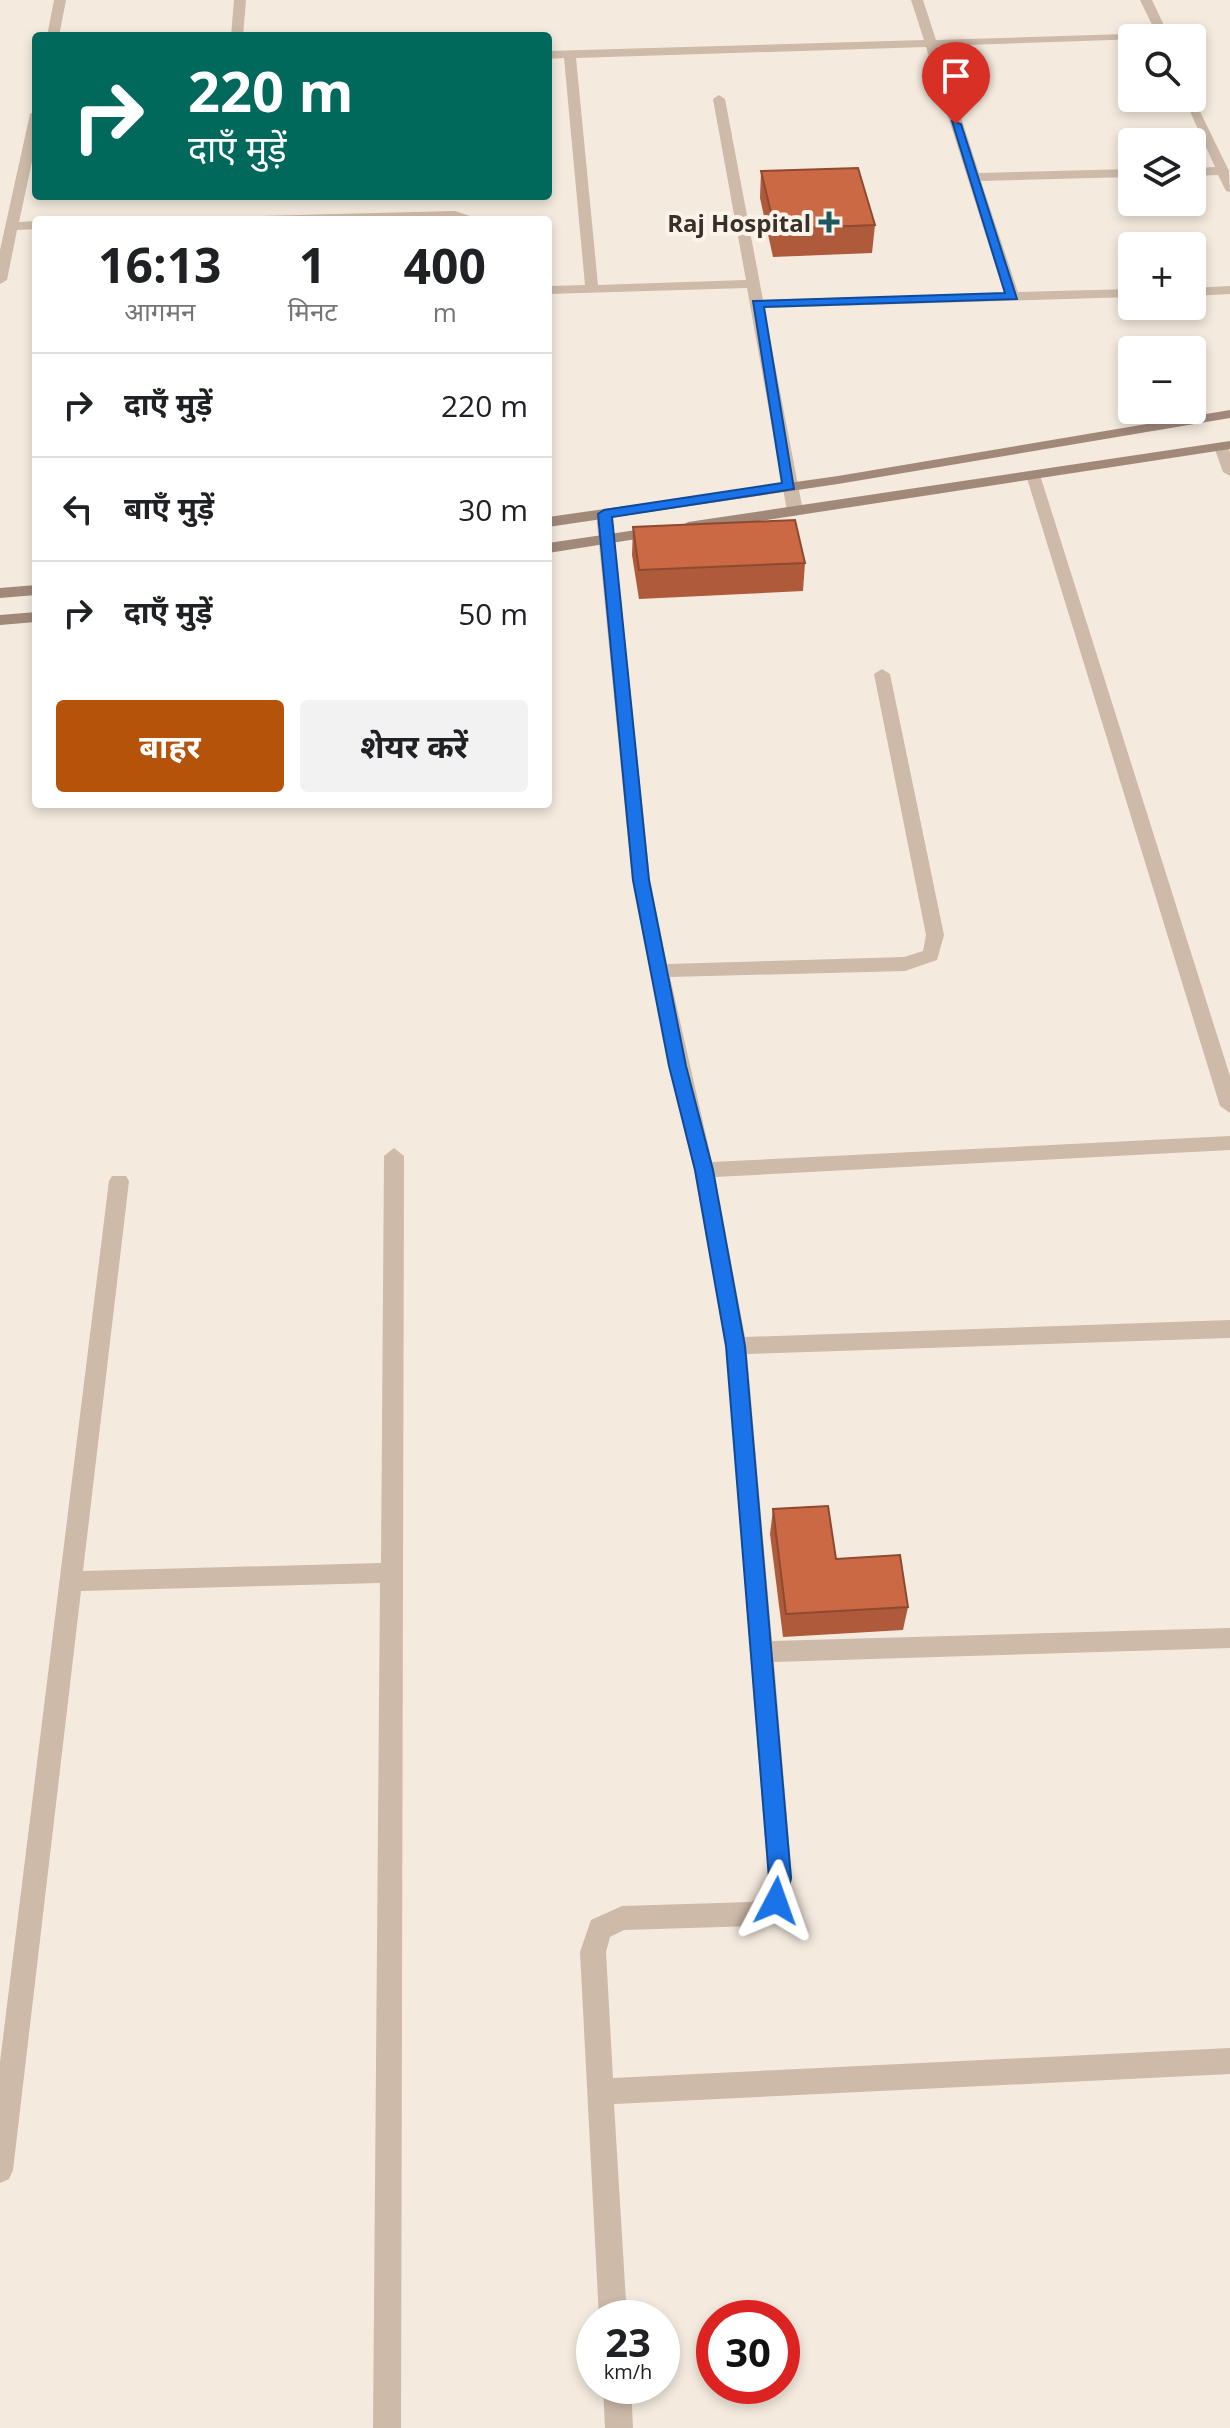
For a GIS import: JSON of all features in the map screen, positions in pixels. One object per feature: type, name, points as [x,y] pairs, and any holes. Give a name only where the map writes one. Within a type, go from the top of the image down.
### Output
[{"type":"street","points":[[54,32],[60,0]]},
{"type":"street","points":[[237,32],[240,0]]},
{"type":"street","points":[[917,0],[1012,296]]},
{"type":"street","points":[[1146,0],[1158,24]]},
{"type":"street","points":[[552,55],[1118,38]]},
{"type":"street","points":[[570,54],[592,289]]},
{"type":"street","points":[[719,99],[795,511]]},
{"type":"street","points":[[1196,112],[1230,188]]},
{"type":"street","points":[[0,280],[32,133]]},
{"type":"street","points":[[1206,172],[1223,171]]},
{"type":"street","points":[[973,177],[1118,173]]},
{"type":"street","points":[[416,216],[459,216]]},
{"type":"street","points":[[12,226],[32,225]]},
{"type":"street","points":[[552,290],[754,284]]},
{"type":"street","points":[[1206,291],[1230,290]]},
{"type":"street","points":[[757,304],[1118,293]]},
{"type":"street","points":[[552,521],[1230,414]]},
{"type":"street","points":[[552,547],[1225,446],[1230,472]]},
{"type":"street","points":[[1033,475],[1222,1056],[1230,1106]]},
{"type":"street","points":[[604,514],[641,880],[658,971],[704,1170],[736,1346],[780,1878],[776,1901],[754,1914],[622,1918],[600,1929],[593,1952],[612,2300]]},
{"type":"street","points":[[0,593],[32,590]]},
{"type":"street","points":[[0,620],[32,617]]},
{"type":"street","points":[[658,971],[905,964],[931,955],[935,935],[882,674]]},
{"type":"street","points":[[704,1170],[1230,1143]]},
{"type":"street","points":[[387,2428],[394,1156]]},
{"type":"street","points":[[0,2170],[8,2042],[71,1581],[119,1181]]},
{"type":"street","points":[[736,1346],[1230,1329]]},
{"type":"street","points":[[71,1581],[391,1573]]},
{"type":"street","points":[[760,1652],[1230,1638]]},
{"type":"street","points":[[600,2092],[1230,2061]]},
{"type":"street","points":[[618,2404],[619,2428]]},
{"type":"building","points":[[858,168],[875,225],[775,229],[761,171]]},
{"type":"building","points":[[795,520],[805,563],[639,570],[633,527]]},
{"type":"building","points":[[828,1506],[836,1559],[900,1555],[908,1607],[786,1614],[773,1509]]},
{"type":"place","name":"Raj Hospital","points":[[829,222]]},
{"type":"route","points":[[776,1901],[780,1878],[736,1346],[704,1170],[678,1066],[641,880],[604,514],[790,486],[757,304],[1012,296],[956,124]]}]
